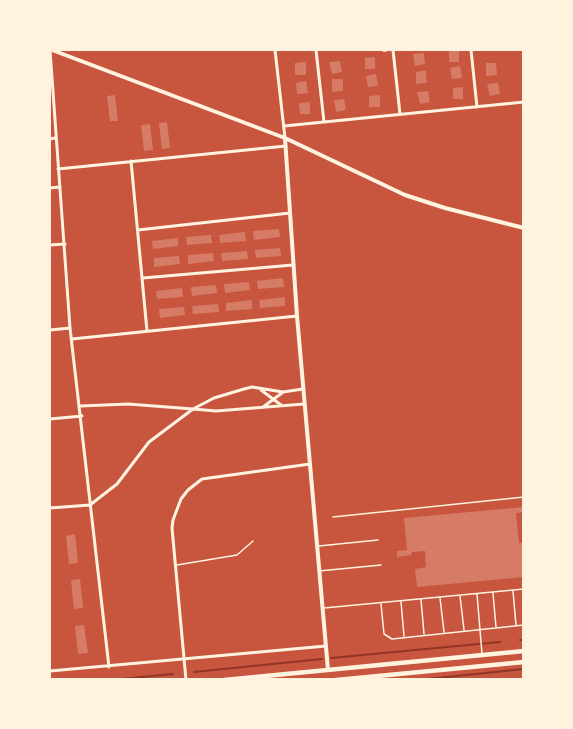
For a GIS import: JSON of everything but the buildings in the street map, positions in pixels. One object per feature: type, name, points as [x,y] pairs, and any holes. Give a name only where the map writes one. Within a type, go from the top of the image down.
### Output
[{"type":"main road","points":[[224,680],[524,651]]},
{"type":"main road","points":[[336,680],[524,662]]},
{"type":"street","points":[[109,667],[81,406],[70,328],[65,244],[50,84],[51,50],[285,138],[405,195],[445,208],[524,228]]},
{"type":"street","points":[[275,50],[286,146],[304,404],[328,670]]},
{"type":"street","points":[[316,50],[324,122]]},
{"type":"street","points":[[393,50],[400,114]]},
{"type":"street","points":[[471,50],[477,107]]},
{"type":"street","points":[[284,126],[524,102]]},
{"type":"street","points":[[50,139],[56,138]]},
{"type":"street","points":[[58,169],[286,146]]},
{"type":"street","points":[[130,161],[147,331]]},
{"type":"street","points":[[50,188],[60,187]]},
{"type":"street","points":[[138,231],[290,213]]},
{"type":"street","points":[[50,245],[65,244]]},
{"type":"street","points":[[142,278],[293,265]]},
{"type":"street","points":[[72,339],[297,316]]},
{"type":"street","points":[[50,330],[70,328]]},
{"type":"street","points":[[50,508],[90,505],[117,484],[149,442],[192,409],[214,398],[244,388],[283,392],[303,389]]},
{"type":"street","points":[[260,388],[281,405]]},
{"type":"street","points":[[262,407],[283,392]]},
{"type":"street","points":[[81,406],[128,404],[216,411],[304,404]]},
{"type":"street","points":[[50,419],[82,416]]},
{"type":"street","points":[[186,680],[173,520],[181,500],[195,483],[202,479],[310,464]]},
{"type":"street","points":[[50,672],[326,646]]},
{"type":"lane","points":[[333,517],[524,497]]},
{"type":"lane","points":[[317,546],[378,540]]},
{"type":"lane","points":[[176,565],[237,555],[253,541]]},
{"type":"lane","points":[[319,571],[381,565]]},
{"type":"lane","points":[[322,608],[524,589]]},
{"type":"lane","points":[[513,590],[516,626]]},
{"type":"lane","points":[[493,592],[496,628]]},
{"type":"lane","points":[[477,594],[482,655]]},
{"type":"lane","points":[[460,595],[464,632]]},
{"type":"lane","points":[[440,597],[444,633]]},
{"type":"lane","points":[[421,599],[424,635]]},
{"type":"lane","points":[[401,601],[404,637]]},
{"type":"lane","points":[[380,603],[384,634],[392,639],[524,626]]},
{"type":"waterway","points":[[331,658],[500,642]]},
{"type":"waterway","points":[[194,672],[322,659]]},
{"type":"waterway","points":[[418,680],[524,669]]},
{"type":"waterway","points":[[111,680],[173,674]]}]
